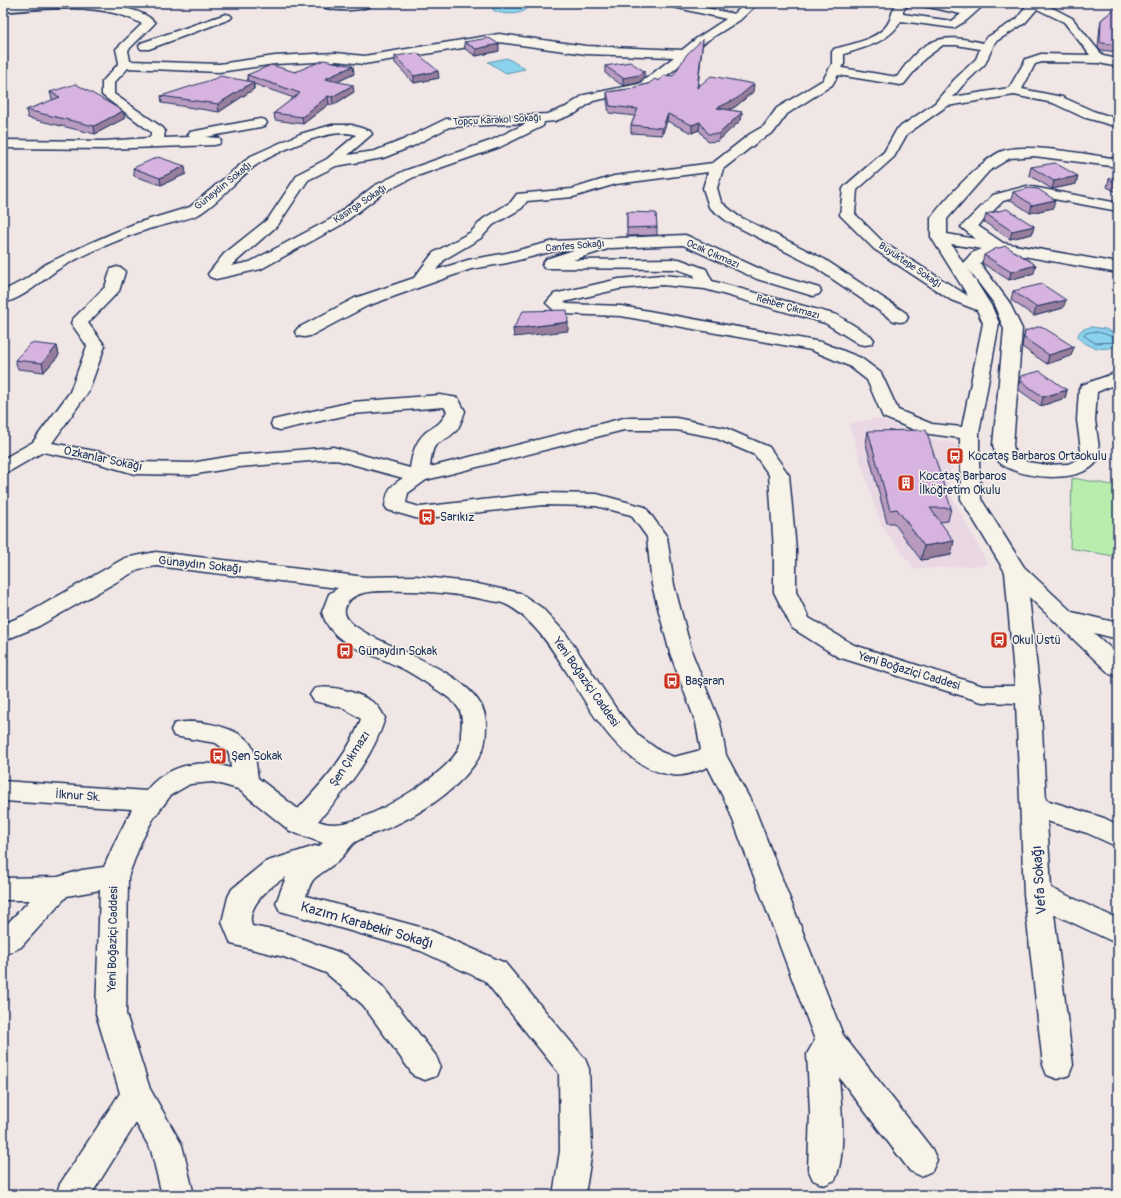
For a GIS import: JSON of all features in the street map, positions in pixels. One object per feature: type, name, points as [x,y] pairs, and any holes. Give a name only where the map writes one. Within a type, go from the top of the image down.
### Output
[{"type":"street","points":[[332,3],[330,6],[338,8],[368,3]]},
{"type":"street","points":[[669,3],[736,18]]},
{"type":"street","points":[[691,8],[702,3]]},
{"type":"street","name":"Topçu Karakol Sokağı","points":[[216,274],[230,257],[273,222],[303,177],[332,162],[378,155],[408,143],[446,123],[550,118],[571,110],[589,98],[643,87],[701,40],[736,18],[752,3]]},
{"type":"street","points":[[923,3],[970,13]]},
{"type":"street","points":[[420,281],[439,256],[476,235],[488,222],[517,205],[522,197],[573,193],[614,180],[717,167],[755,137],[770,129],[782,111],[828,82],[838,64],[838,52],[867,43],[890,30],[901,10],[954,25],[980,3]]},
{"type":"street","points":[[3,9],[51,4],[105,7],[143,18],[149,23],[122,49],[125,64]]},
{"type":"street","points":[[1035,4],[1068,20],[1099,59]]},
{"type":"street","name":"Büyüktepe Sokağı","points":[[984,307],[957,296],[930,277],[879,246],[847,215],[850,189],[889,154],[902,132],[942,103],[958,83],[981,61],[990,40],[1021,21],[1035,4]]},
{"type":"street","points":[[145,46],[226,17]]},
{"type":"street","points":[[139,65],[139,49],[190,19]]},
{"type":"street","points":[[944,40],[943,29],[949,24]]},
{"type":"street","points":[[125,64],[219,68],[275,60],[336,57],[364,60],[499,38],[586,50],[685,54]]},
{"type":"street","points":[[835,71],[900,81],[911,64],[923,52],[944,40],[955,40],[986,47]]},
{"type":"street","points":[[1014,91],[1030,62],[1034,59],[1099,59],[1118,63]]},
{"type":"street","points":[[125,64],[108,82],[108,95],[158,131],[156,139]]},
{"type":"street","points":[[942,103],[1014,91],[1057,100],[1088,114],[1118,123]]},
{"type":"street","name":"Kasırga Sokağı","points":[[216,274],[255,266],[336,222],[379,189],[409,174],[495,144],[550,118]]},
{"type":"street","points":[[3,144],[104,146],[198,135],[260,123]]},
{"type":"street","name":"Günaydın Sokağı","points":[[3,298],[32,282],[52,267],[93,247],[139,227],[195,210],[256,159],[305,137],[332,129],[352,129],[365,134],[332,162]]},
{"type":"street","points":[[156,139],[214,141]]},
{"type":"street","points":[[1118,163],[1034,152],[1007,154],[984,168],[940,218],[939,237],[984,307],[991,323],[970,433],[969,463],[971,499],[1016,572],[1118,668]]},
{"type":"street","points":[[717,167],[710,188],[714,204],[733,219],[818,262],[900,316]]},
{"type":"street","points":[[999,248],[969,227],[998,198],[1027,190],[1081,199],[1118,208]]},
{"type":"street","points":[[939,237],[1118,267]]},
{"type":"street","name":"Ocak Çıkmazı","points":[[609,243],[685,240],[763,276],[813,291]]},
{"type":"street","name":"Canfes Sokağı","points":[[304,332],[361,302],[468,265],[507,258],[554,246],[609,243]]},
{"type":"street","name":"Canfes Sokağı","points":[[609,243],[552,262],[550,265],[679,264],[700,272],[706,284]]},
{"type":"street","points":[[999,248],[978,256],[971,263],[1000,298],[1010,314],[1014,329],[1003,446],[1006,458],[1021,466],[1039,469],[1068,470],[1082,467],[1089,458],[1090,442],[1086,420],[1088,389],[1118,377]]},
{"type":"street","points":[[3,467],[40,446],[79,392],[96,346],[79,323],[113,288],[117,272]]},
{"type":"street","points":[[706,284],[662,280],[619,284],[560,297],[554,303],[563,308],[621,311],[815,346],[855,362],[875,377],[890,413],[929,429],[970,433]]},
{"type":"street","name":"Rehber Çıkmazı","points":[[706,284],[831,319],[865,340]]},
{"type":"street","points":[[280,424],[352,408],[440,401],[451,402],[456,411],[449,427],[431,438],[422,451],[419,476]]},
{"type":"street","name":"Yeni Boğaziçi Caddesi","points":[[178,1195],[166,1144],[136,1095],[111,1014],[114,877],[128,842],[143,813],[162,788],[185,775],[213,773],[246,782],[299,824],[321,833],[339,843],[418,802],[457,769],[472,747],[474,721],[470,705],[454,689],[405,660],[358,639],[347,632],[336,622],[333,612],[337,599],[348,591],[366,584],[416,583],[468,589],[512,598],[534,612],[558,639],[608,716],[630,742],[652,759],[674,766],[692,763],[714,755],[708,723],[681,653],[663,585],[657,537],[638,511],[597,500],[550,499],[419,513],[395,506],[398,490],[419,476],[489,457],[624,424],[676,424],[718,432],[762,451],[779,475],[785,550],[785,592],[800,622],[846,651],[982,694],[1028,695]]},
{"type":"street","name":"Özkanlar Sokağı","points":[[40,446],[100,458],[135,468],[191,469],[239,462],[333,453],[419,476]]},
{"type":"street","name":"Günaydın Sokağı","points":[[3,633],[31,621],[133,563],[156,559],[366,584]]},
{"type":"street","name":"Vefa Sokağı","points":[[1016,572],[1028,695],[1035,807],[1038,894],[1058,1065]]},
{"type":"street","points":[[1067,619],[1118,631]]},
{"type":"street","name":"Şen Çıkmazı","points":[[299,824],[339,782],[369,734],[373,718],[370,712],[356,703],[322,695]]},
{"type":"street","points":[[183,730],[222,735],[240,749],[246,782]]},
{"type":"street","points":[[714,755],[741,807],[831,1043],[921,1160]]},
{"type":"street","name":"İlknur Sk.","points":[[3,791],[152,801]]},
{"type":"street","points":[[1035,807],[1095,825],[1118,837]]},
{"type":"street","points":[[339,843],[274,870],[242,897],[236,922],[241,936],[286,945],[336,964],[373,996],[425,1066]]},
{"type":"street","name":"Kazım Karabekir Sokağı","points":[[339,843],[301,874],[290,903],[427,940],[494,972],[574,1069],[576,1151],[569,1195]]},
{"type":"street","points":[[3,889],[58,888],[82,882],[114,877]]},
{"type":"street","points":[[3,944],[11,939],[58,888]]},
{"type":"street","points":[[1038,894],[1118,932]]},
{"type":"street","points":[[824,1169],[826,1112],[822,1054],[831,1043]]},
{"type":"street","points":[[72,1195],[136,1095]]},
{"type":"shaded area","points":[[877,418],[922,437],[957,444],[947,487],[988,565],[914,569],[880,523],[849,424]]},
{"type":"green space","points":[[1072,478],[1118,486],[1118,557],[1070,548]]},
{"type":"water","points":[[500,3],[521,3],[528,8],[525,11],[511,14],[493,10],[493,6]]},
{"type":"water","points":[[507,58],[525,69],[506,73],[488,62]]},
{"type":"water","points":[[1092,327],[1105,329],[1117,334],[1118,345],[1108,348],[1096,348],[1081,340],[1078,336],[1080,332],[1083,329]]},
{"type":"building","points":[[1118,6],[1118,45],[1102,43],[1100,41],[1101,20]]},
{"type":"building","points":[[489,38],[499,44],[476,49],[464,42]]},
{"type":"building","points":[[703,39],[697,88],[711,76],[754,84],[736,99],[717,108],[742,112],[719,134],[708,134],[700,122],[692,125],[668,114],[662,128],[631,125],[638,109],[610,106],[607,92],[637,88],[635,87],[648,84],[655,79],[659,81],[664,75],[673,76],[687,54]]},
{"type":"building","points":[[417,53],[438,71],[414,76],[395,56]]},
{"type":"building","points":[[324,60],[353,66],[325,79],[353,85],[332,97],[328,96],[302,117],[274,113],[300,93],[247,75],[271,65],[295,72]]},
{"type":"building","points":[[630,62],[644,71],[639,75],[623,78],[605,66]]},
{"type":"building","points":[[220,76],[253,82],[218,104],[161,96],[217,78]]},
{"type":"building","points":[[76,84],[123,111],[94,126],[26,110],[60,97],[50,92]]},
{"type":"building","points":[[158,157],[185,166],[160,178],[133,168]]},
{"type":"building","points":[[1055,163],[1078,176],[1054,181],[1031,167]]},
{"type":"building","points":[[1118,176],[1118,184],[1109,179]]},
{"type":"building","points":[[1029,188],[1038,189],[1055,200],[1032,205],[1013,192]]},
{"type":"building","points":[[1007,209],[1034,226],[1012,231],[986,214]]},
{"type":"building","points":[[627,212],[656,213],[657,227],[627,228]]},
{"type":"building","points":[[1006,246],[1036,265],[1011,272],[984,255],[995,249]]},
{"type":"building","points":[[1042,284],[1066,300],[1036,307],[1013,291]]},
{"type":"building","points":[[567,310],[568,322],[513,329],[523,311]]},
{"type":"building","points":[[1041,326],[1074,347],[1049,355],[1024,338],[1025,331]]},
{"type":"building","points":[[31,343],[57,346],[42,363],[15,360]]},
{"type":"building","points":[[1040,371],[1067,390],[1043,397],[1021,381],[1021,376]]},
{"type":"building","name":"Kocataş Barbaros İlköğretim Okulu","points":[[926,430],[951,508],[930,508],[954,541],[924,546],[897,509],[890,510],[868,431]]},
{"type":"place","name":"Kocataş Barbaros Ortaokulu","points":[[955,456]]},
{"type":"place","name":"Kocataş Barbaros İlköğretim Okulu","points":[[906,483]]},
{"type":"place","name":"Sarıkız","points":[[427,517]]},
{"type":"place","name":"Okul Üstü","points":[[999,640]]},
{"type":"place","name":"Günaydın Sokak","points":[[345,651]]},
{"type":"place","name":"Başaran","points":[[672,681]]},
{"type":"place","name":"Şen Sokak","points":[[218,756]]}]
